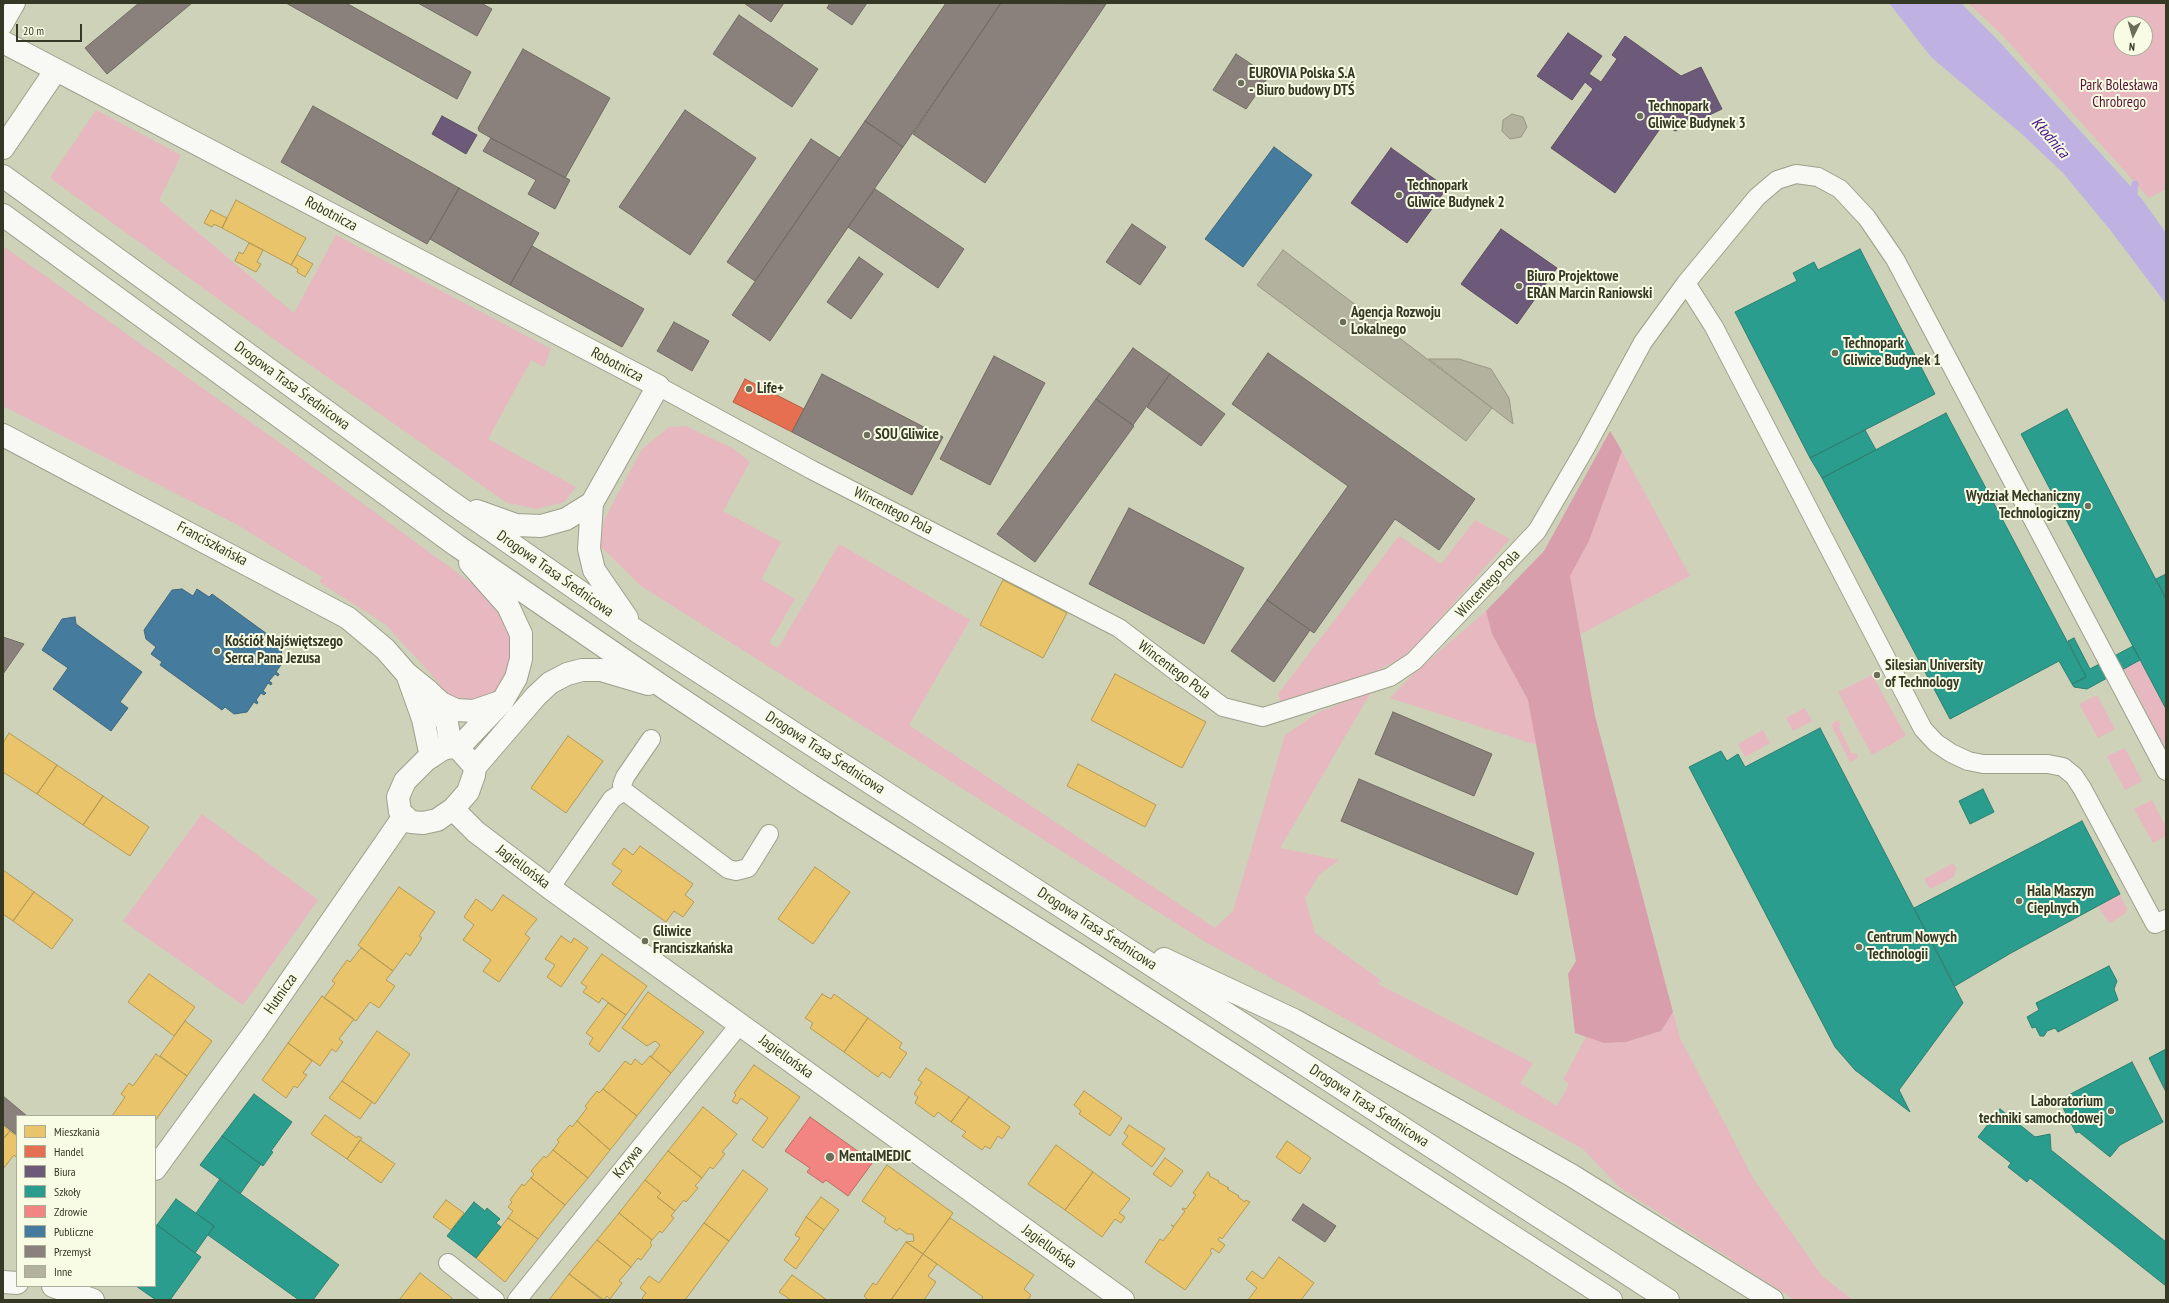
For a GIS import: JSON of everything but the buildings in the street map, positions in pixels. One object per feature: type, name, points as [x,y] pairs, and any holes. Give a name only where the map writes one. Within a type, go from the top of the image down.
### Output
[{"type":"main road","name":"Robotnicza","points":[[3,42],[658,386]]},
{"type":"main road","points":[[8,141],[56,70]]},
{"type":"main road","name":"Drogowa Trasa Średnicowa","points":[[3,176],[451,502],[638,632],[1668,1300]]},
{"type":"main road","name":"Drogowa Trasa Średnicowa","points":[[3,215],[456,545],[666,689],[810,785],[1081,957],[1611,1300]]},
{"type":"main road","points":[[638,632],[594,570],[589,549],[592,503],[658,386]]},
{"type":"main road","name":"Franciszkańska","points":[[3,435],[348,618],[385,649],[406,673],[427,690],[447,723],[455,748]]},
{"type":"main road","points":[[451,502],[516,525],[541,526],[566,519],[592,503]]},
{"type":"main road","points":[[455,748],[502,702],[513,684],[520,668],[521,634],[508,606],[494,592],[456,545]]},
{"type":"main road","points":[[475,767],[468,757],[455,748],[443,749],[431,757],[405,781],[398,797],[400,812],[411,822],[423,823],[437,820],[453,809],[468,792],[475,767],[536,696],[550,683],[567,674],[582,670],[601,670],[666,689]]},
{"type":"main road","name":"Franciszkańska","points":[[406,673],[423,719],[431,757]]},
{"type":"main road","points":[[427,690],[442,703],[456,710],[474,710],[502,702]]},
{"type":"main road","name":"Jagiellońska","points":[[453,809],[476,832],[550,888],[1123,1300]]},
{"type":"main road","name":"Hutnicza","points":[[156,1168],[257,1029],[404,816]]},
{"type":"main road","points":[[1092,926],[1294,1020],[1571,1175],[1772,1300]]},
{"type":"main road","points":[[1548,1259],[1598,1300]]},
{"type":"main road","points":[[3,1282],[16,1283]]},
{"type":"main road","points":[[63,1287],[93,1300]]},
{"type":"street","points":[[3,26],[16,3]]},
{"type":"street","name":"Wincentego Pola","points":[[658,386],[812,470],[1119,628],[1223,707],[1263,717],[1390,677],[1414,661],[1537,531],[1643,342],[1686,283],[1758,197],[1777,180],[1796,174],[1818,177],[1840,189],[1867,218],[1895,259],[2166,771]]},
{"type":"street","points":[[1686,283],[1714,327],[1923,729],[1936,743],[1951,753],[1968,761],[1983,764],[2048,764],[2063,766],[2074,776],[2160,922]]},
{"type":"street","points":[[651,739],[625,777],[622,785],[624,791],[728,869],[736,871],[748,868],[769,834]]},
{"type":"street","points":[[550,888],[612,799],[624,791]]},
{"type":"street","name":"Krzywa","points":[[517,1300],[740,1024]]},
{"type":"street","points":[[448,1264],[495,1300]]},
{"type":"green space","name":"Park Bolesława Chrobrego","points":[[1968,3],[2166,3],[2166,189],[2149,198],[2002,35]]},
{"type":"green space","points":[[96,110],[181,155],[159,200],[294,313],[336,235],[551,349],[544,367],[531,360],[488,439],[576,487],[564,502],[537,509],[507,503],[296,355],[50,178]]},
{"type":"green space","points":[[3,246],[294,453],[493,599],[506,616],[514,647],[510,672],[497,692],[481,702],[461,702],[448,695],[385,624],[319,582],[322,577],[236,524],[3,406]]},
{"type":"green space","points":[[686,426],[734,449],[750,462],[723,511],[781,542],[761,579],[795,599],[769,643],[778,648],[839,544],[970,620],[909,725],[1215,928],[1233,911],[1285,735],[1319,712],[1371,692],[1280,848],[1339,860],[1319,875],[1305,898],[1315,933],[1382,981],[1376,983],[1533,1063],[1520,1083],[1557,1106],[1569,1084],[1563,1079],[1586,1037],[1604,1043],[1626,1042],[1661,1031],[1673,1012],[1680,1038],[1753,1178],[1822,1276],[1853,1300],[1795,1300],[1620,1188],[1583,1149],[1209,944],[641,586],[600,546],[604,520],[642,449],[669,427]]},
{"type":"green space","points":[[1622,451],[1690,576],[1581,634],[1570,576],[1589,541]]},
{"type":"green space","points":[[1475,520],[1510,539],[1407,656],[1357,680],[1281,703],[1278,694],[1399,536],[1441,564]]},
{"type":"green space","points":[[1486,611],[1492,634],[1528,700],[1537,745],[1390,698],[1411,676]]},
{"type":"green space","points":[[2140,660],[2166,709],[2166,750],[2124,669]]},
{"type":"green space","points":[[1872,675],[1906,736],[1872,755],[1838,692]]},
{"type":"green space","points":[[2097,695],[2115,729],[2098,738],[2079,704]]},
{"type":"green space","points":[[1805,708],[1812,721],[1793,731],[1786,718]]},
{"type":"green space","points":[[1838,720],[1841,725],[1839,727],[1852,754],[1856,753],[1858,758],[1850,762],[1831,724]]},
{"type":"green space","points":[[1763,730],[1770,743],[1745,757],[1738,744]]},
{"type":"green space","points":[[2125,748],[2142,781],[2125,790],[2107,756]]},
{"type":"green space","points":[[2152,800],[2166,827],[2166,836],[2153,843],[2134,809]]},
{"type":"green space","points":[[202,814],[318,900],[243,1005],[123,921]]},
{"type":"green space","points":[[1953,863],[1956,868],[1954,877],[1930,889],[1924,879]]},
{"type":"green space","points":[[2120,894],[2127,909],[2125,914],[2110,923],[2098,907]]},
{"type":"shaded area","points":[[1610,431],[1622,451],[1589,541],[1570,576],[1595,716],[1673,1012],[1661,1031],[1626,1042],[1604,1043],[1575,1033],[1568,974],[1576,961],[1528,700],[1492,634],[1486,611],[1544,551]]},
{"type":"water","name":"Kłodnica","points":[[1889,3],[1961,3],[1996,38],[2142,199],[2166,233],[2166,304],[2111,231],[2063,173],[2023,135],[1931,57]]},
{"type":"waterway","points":[[2133,200],[2135,184]]},
{"type":"place","name":"EUROVIA Polska S.A - Biuro budowy DTŚ","points":[[1241,83]]},
{"type":"place","name":"Technopark Gliwice Budynek 3","points":[[1640,116]]},
{"type":"place","name":"Technopark Gliwice Budynek 2","points":[[1399,195]]},
{"type":"place","name":"Biuro Projektowe ERAN Marcin Raniowski","points":[[1519,286]]},
{"type":"place","name":"Agencja Rozwoju Lokalnego","points":[[1343,322]]},
{"type":"place","name":"Technopark Gliwice Budynek 1","points":[[1835,353]]},
{"type":"place","name":"Life+","points":[[749,389]]},
{"type":"place","name":"SOU Gliwice","points":[[867,435]]},
{"type":"place","name":"Wydział Mechaniczny Technologiczny","points":[[2088,506]]},
{"type":"place","name":"Kościół Najświętszego Serca Pana Jezusa","points":[[217,651]]},
{"type":"place","name":"Silesian University of Technology","points":[[1877,675]]},
{"type":"place","name":"Hala Maszyn Cieplnych","points":[[2019,901]]},
{"type":"place","name":"Gliwice Franciszkańska","points":[[645,941]]},
{"type":"place","name":"Centrum Nowych Technologii","points":[[1859,947]]},
{"type":"place","name":"Laboratorium techniki samochodowej","points":[[2111,1111]]},
{"type":"place","name":"MentalMEDIC","points":[[830,1157]]}]
